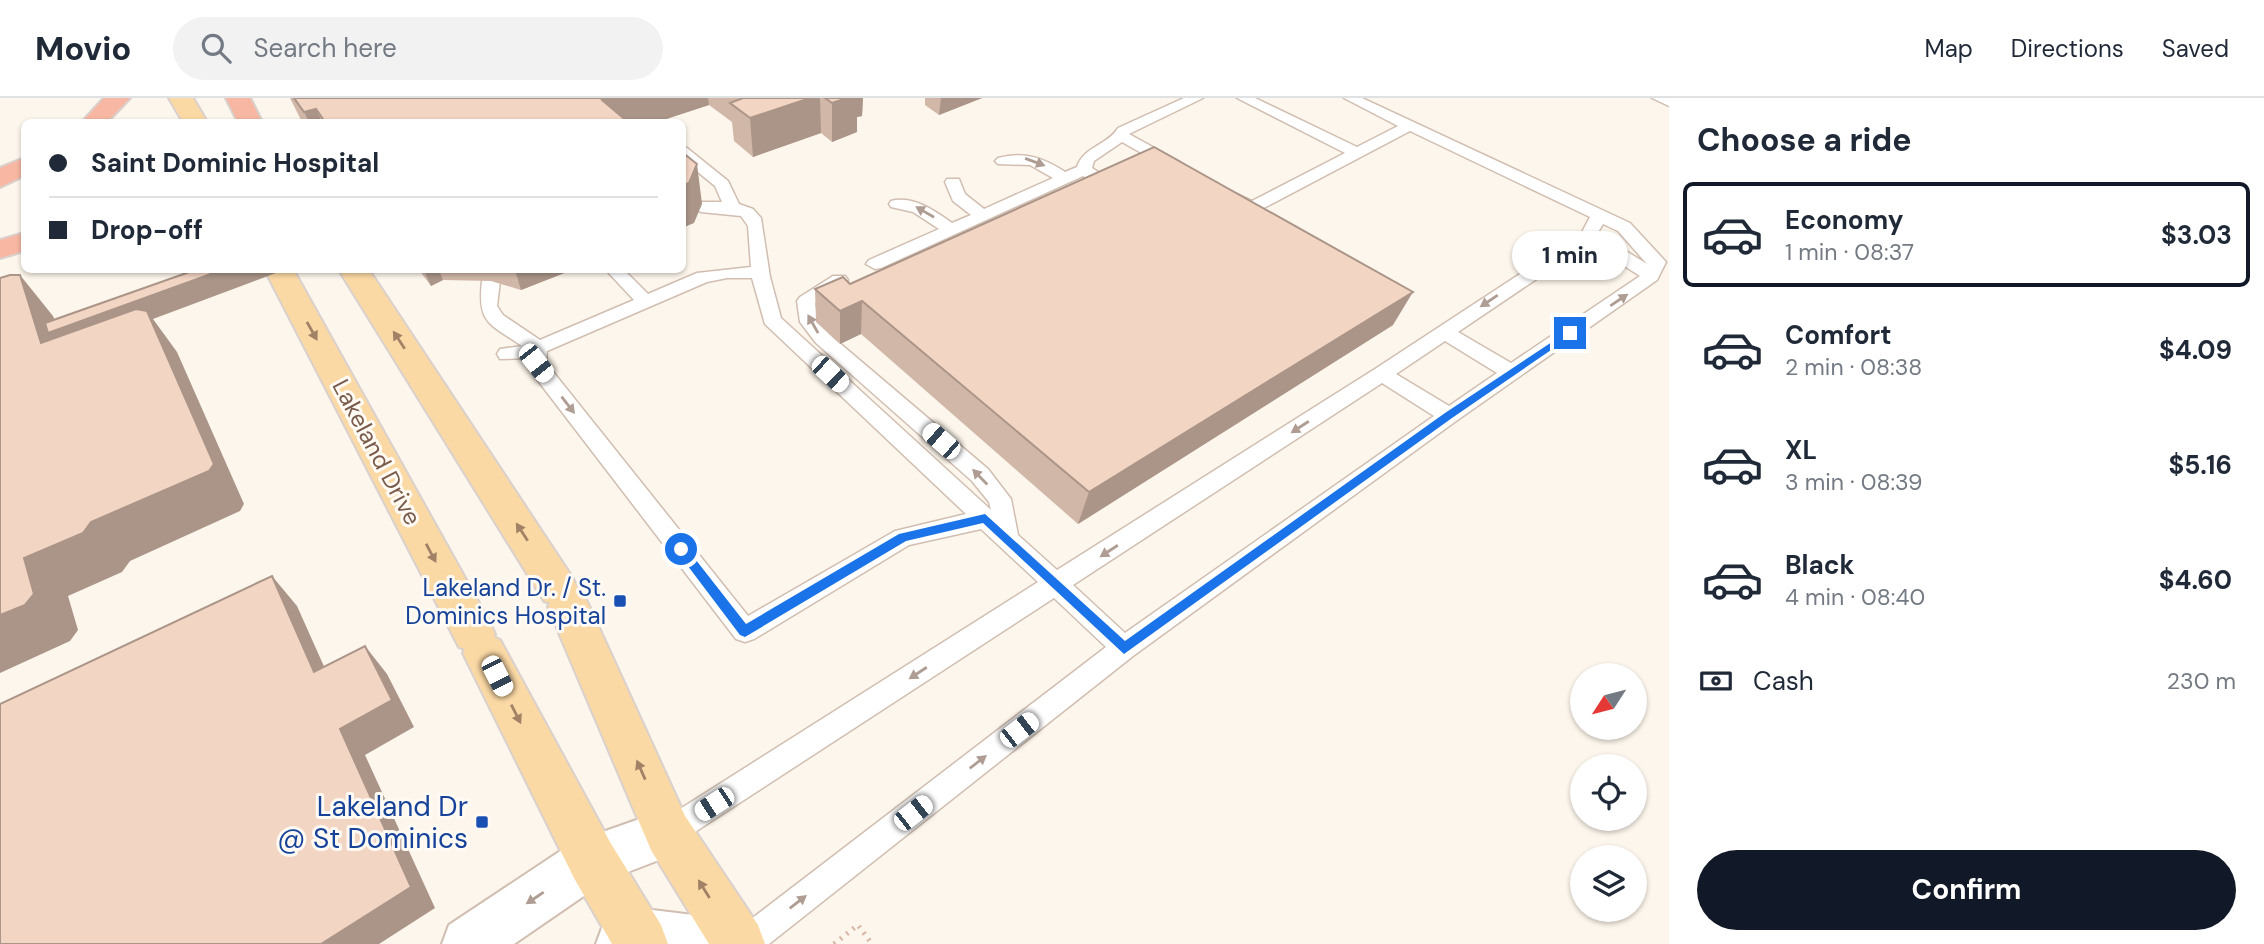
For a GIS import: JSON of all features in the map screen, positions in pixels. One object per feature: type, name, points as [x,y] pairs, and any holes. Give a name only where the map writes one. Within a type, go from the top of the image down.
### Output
[{"type":"highway","points":[[97,119],[118,98]]},
{"type":"highway","points":[[238,98],[248,119]]},
{"type":"highway","points":[[0,179],[21,168]]},
{"type":"highway","points":[[0,249],[21,243]]},
{"type":"main road","points":[[181,98],[193,119]]},
{"type":"main road","name":"Lakeland Drive","points":[[280,273],[479,644],[633,941]]},
{"type":"main road","points":[[356,273],[564,598],[668,833],[739,944]]},
{"type":"street","points":[[468,944],[592,860],[668,833]]},
{"type":"street","points":[[633,941],[718,944]]},
{"type":"lane","points":[[1084,170],[1087,159],[1121,136],[1123,131],[1196,98]]},
{"type":"lane","points":[[1244,98],[1357,153]]},
{"type":"lane","points":[[744,944],[1124,648],[1511,372],[1651,276],[1657,262],[1624,227],[1351,98]]},
{"type":"lane","points":[[1659,98],[1669,102]]},
{"type":"lane","points":[[1216,189],[1252,208],[1411,125]]},
{"type":"lane","points":[[1121,136],[1192,176]]},
{"type":"lane","points":[[686,154],[722,184],[732,206]]},
{"type":"lane","points":[[1003,161],[1027,158],[1044,165],[1063,178]]},
{"type":"lane","points":[[875,264],[1084,170]]},
{"type":"lane","points":[[1084,170],[1118,192]]},
{"type":"lane","points":[[953,182],[953,189],[959,198],[982,215]]},
{"type":"lane","points":[[897,204],[923,209],[950,229]]},
{"type":"lane","points":[[701,207],[732,206],[747,211],[758,225],[760,272],[772,320],[1124,648]]},
{"type":"lane","points":[[668,833],[1382,374],[1588,237],[1599,215]]},
{"type":"lane","points":[[877,239],[896,253]]},
{"type":"lane","points":[[1572,246],[1597,246],[1623,254],[1651,276]]},
{"type":"lane","points":[[507,354],[538,348],[703,277],[760,272]]},
{"type":"lane","points":[[618,273],[646,302]]},
{"type":"lane","points":[[839,279],[806,301],[809,321],[823,339],[980,475],[1000,499],[1007,537]]},
{"type":"lane","points":[[491,281],[488,306],[496,319],[538,348]]},
{"type":"lane","points":[[1443,332],[1511,372]]},
{"type":"lane","points":[[538,348],[536,363],[745,631],[903,537],[985,519]]},
{"type":"lane","points":[[1382,374],[1449,416]]},
{"type":"path","points":[[834,944],[858,925],[872,944]]},
{"type":"building","points":[[294,98],[607,98],[602,100],[624,119],[323,119],[316,109],[304,112]]},
{"type":"building","points":[[743,98],[810,98],[750,118],[730,103]]},
{"type":"building","points":[[825,98],[847,98],[832,103]]},
{"type":"building","points":[[1154,147],[1413,292],[1089,492],[862,301],[840,311],[815,289],[843,277],[850,284]]},
{"type":"building","points":[[686,155],[697,164],[686,184]]},
{"type":"building","points":[[187,273],[214,273],[48,333],[45,323]]},
{"type":"building","points":[[20,275],[41,343],[136,309],[147,311],[214,464],[209,471],[91,522],[83,533],[24,558],[34,594],[25,605],[0,615],[0,278]]},
{"type":"building","points":[[272,576],[314,672],[365,646],[392,700],[340,729],[411,887],[321,944],[0,944],[0,704]]},
{"type":"place","name":"Lakeland Dr. / St. Dominics Hospital","points":[[620,601]]},
{"type":"place","name":"Lakeland Dr @ St Dominics","points":[[482,822]]},
{"type":"route","points":[[681,549],[745,631],[903,537],[985,519],[1124,648],[1511,372],[1570,333]]}]
